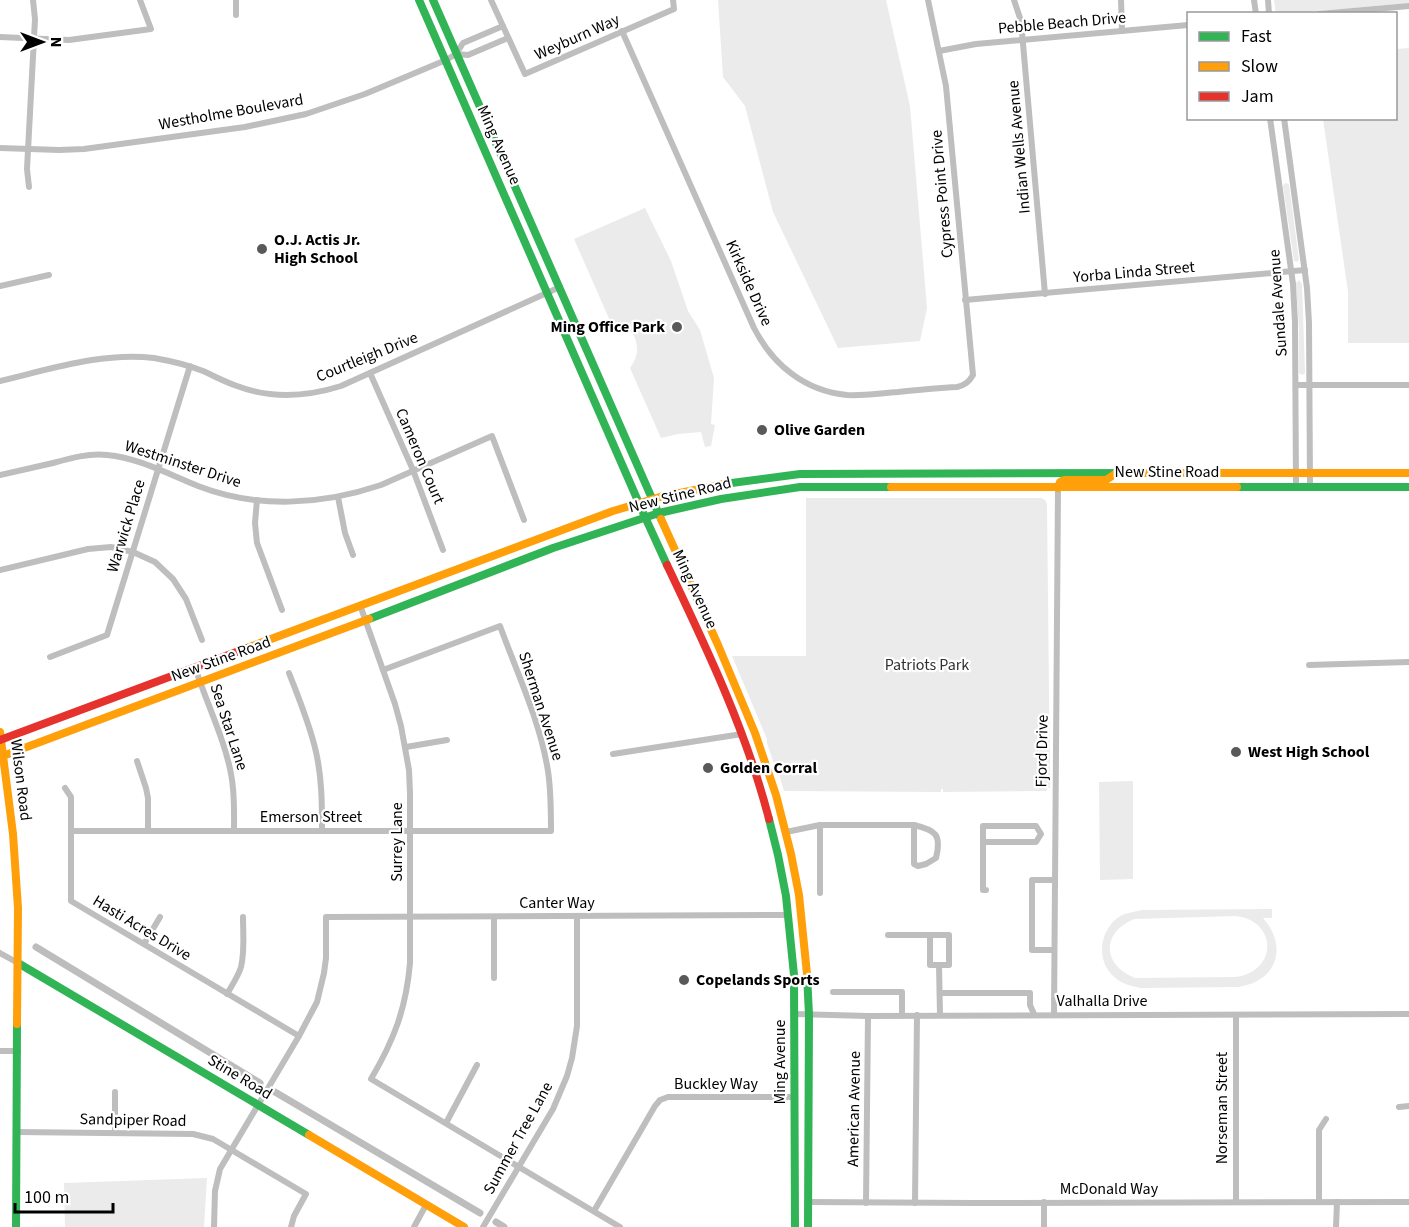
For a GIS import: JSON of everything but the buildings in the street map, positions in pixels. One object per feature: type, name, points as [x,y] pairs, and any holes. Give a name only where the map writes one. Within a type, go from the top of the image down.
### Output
[{"type":"main road","name":"Ming Avenue","points":[[419,0],[645,517],[705,646],[742,734],[763,796],[781,873],[794,975],[795,1227]]},
{"type":"main road","name":"Ming Avenue","points":[[433,0],[746,709],[776,795],[786,832],[801,910],[806,957],[809,1015],[806,1227]]},
{"type":"main road","points":[[1010,488],[1019,482],[1041,480],[1048,473]]},
{"type":"main road","points":[[1058,488],[1060,482],[1064,480],[1106,480],[1116,473]]},
{"type":"main road","name":"New Stine Road","points":[[0,737],[592,519],[652,499],[744,480],[800,474],[1409,473]]},
{"type":"main road","name":"New Stine Road","points":[[2,756],[537,554],[645,517],[721,499],[800,487],[1409,487]]},
{"type":"main road","points":[[742,734],[751,740],[776,795]]},
{"type":"main road","name":"Wilson Road","points":[[0,737],[11,812],[16,868],[18,963],[16,1227]]},
{"type":"main road","points":[[781,873],[792,902],[801,910]]},
{"type":"main road","points":[[788,915],[797,925],[806,957]]},
{"type":"main road","name":"Stine Road","points":[[18,963],[464,1227]]},
{"type":"main road","points":[[795,1141],[801,1189],[808,1202]]},
{"type":"main road","points":[[795,1203],[802,1211],[806,1227]]},
{"type":"street","points":[[29,187],[27,169],[35,19],[33,0]]},
{"type":"street","points":[[0,37],[69,40],[151,29],[140,0]]},
{"type":"street","points":[[236,0],[236,15]]},
{"type":"street","points":[[491,0],[508,38]]},
{"type":"street","name":"Weyburn Way","points":[[508,38],[525,74],[674,9],[673,0]]},
{"type":"street","name":"Cypress Point Drive","points":[[928,0],[946,86],[973,375],[965,385]]},
{"type":"street","name":"Indian Wells Avenue","points":[[1014,0],[1021,21],[1045,294]]},
{"type":"street","points":[[1121,0],[1122,31]]},
{"type":"street","points":[[1342,12],[1409,6]]},
{"type":"street","name":"Pebble Beach Drive","points":[[939,51],[976,44],[1187,25]]},
{"type":"street","name":"Westholme Boulevard","points":[[0,148],[59,150],[112,146],[276,121],[316,111],[359,96],[446,60],[456,54],[463,43],[503,26]]},
{"type":"street","name":"Kirkside Drive","points":[[622,31],[754,328],[776,361],[810,385],[829,392],[847,395],[965,385]]},
{"type":"street","name":"Westholme Boulevard","points":[[456,54],[468,55],[508,38]]},
{"type":"street","name":"Sundale Avenue","points":[[1270,120],[1292,272],[1295,322],[1296,487]]},
{"type":"street","name":"Sundale Avenue","points":[[1284,120],[1305,270],[1309,323],[1310,487]]},
{"type":"street","name":"Yorba Linda Street","points":[[965,300],[1305,270]]},
{"type":"street","points":[[0,286],[49,275]]},
{"type":"street","name":"Courtleigh Drive","points":[[0,381],[86,361],[112,357],[140,357],[190,366],[249,390],[267,394],[306,394],[328,390],[370,373],[560,287]]},
{"type":"street","name":"Warwick Place","points":[[50,657],[107,635],[190,366]]},
{"type":"street","name":"Cameron Court","points":[[370,373],[413,470],[443,550]]},
{"type":"street","points":[[1296,385],[1409,385]]},
{"type":"street","name":"Westminster Drive","points":[[0,475],[93,454],[118,456],[217,492],[257,500],[297,502],[338,497],[381,485],[492,436],[524,520]]},
{"type":"street","name":"Fjord Drive","points":[[1054,1015],[1058,488]]},
{"type":"street","points":[[338,497],[345,533],[353,555]]},
{"type":"street","points":[[257,500],[255,523],[257,543],[282,610]]},
{"type":"street","points":[[0,570],[88,549],[111,547],[133,552],[155,562],[173,579],[186,600],[202,640]]},
{"type":"street","name":"Surrey Lane","points":[[360,605],[395,704],[406,747],[411,831],[410,963],[406,998],[394,1036],[371,1079],[446,1123]]},
{"type":"street","name":"Sherman Avenue","points":[[383,670],[500,626],[542,745],[548,772],[551,831]]},
{"type":"street","points":[[1309,665],[1409,662]]},
{"type":"street","name":"Sea Star Lane","points":[[195,667],[232,775],[234,831]]},
{"type":"street","points":[[289,673],[316,751],[321,793],[322,831]]},
{"type":"street","points":[[613,754],[742,734]]},
{"type":"street","points":[[406,747],[447,740]]},
{"type":"street","points":[[137,761],[148,798],[148,831]]},
{"type":"street","name":"Hasti Acres Drive","points":[[65,788],[71,796],[71,902],[298,1036]]},
{"type":"street","points":[[786,832],[820,825],[914,825],[933,831],[937,837],[936,858],[918,866],[914,864],[914,825]]},
{"type":"street","points":[[820,825],[820,893]]},
{"type":"street","points":[[986,890],[983,890],[983,826],[1036,826],[1041,834]]},
{"type":"street","name":"Emerson Street","points":[[71,831],[551,831]]},
{"type":"street","points":[[1041,834],[1055,835]]},
{"type":"street","points":[[983,842],[1036,842],[1041,834]]},
{"type":"street","points":[[1054,880],[1032,880],[1032,950],[1054,950]]},
{"type":"street","name":"Canter Way","points":[[298,1036],[321,988],[326,958],[326,917],[788,915]]},
{"type":"street","points":[[144,945],[160,917]]},
{"type":"street","points":[[227,994],[241,967],[243,917]]},
{"type":"street","points":[[494,917],[494,978]]},
{"type":"street","name":"Summer Tree Lane","points":[[483,1227],[553,1109],[567,1076],[572,1058],[577,1018],[577,917]]},
{"type":"street","points":[[888,935],[930,935],[949,935],[949,965],[930,965],[930,935]]},
{"type":"street","name":"Stine Road","points":[[0,953],[18,963]]},
{"type":"street","points":[[939,965],[940,1015]]},
{"type":"street","points":[[833,993],[902,992],[902,1015]]},
{"type":"street","points":[[940,993],[1030,993],[1030,1005],[1034,1014]]},
{"type":"street","name":"Valhalla Drive","points":[[795,1014],[868,1016],[1409,1014]]},
{"type":"street","points":[[915,1203],[917,1015]]},
{"type":"street","name":"Norseman Street","points":[[1236,1015],[1236,1202]]},
{"type":"street","name":"American Avenue","points":[[866,1203],[868,1016]]},
{"type":"street","points":[[214,1227],[215,1191],[220,1168],[298,1036]]},
{"type":"street","points":[[0,1051],[18,1051]]},
{"type":"street","points":[[477,1065],[446,1123],[620,1227]]},
{"type":"street","points":[[115,1092],[115,1133]]},
{"type":"street","name":"Buckley Way","points":[[594,1211],[660,1100],[668,1097],[795,1097]]},
{"type":"street","points":[[1399,1107],[1409,1107]]},
{"type":"street","points":[[1319,1202],[1320,1130],[1326,1119]]},
{"type":"street","name":"Sandpiper Road","points":[[17,1132],[193,1134],[213,1139],[306,1194],[294,1216],[291,1227]]},
{"type":"street","name":"McDonald Way","points":[[808,1202],[1409,1202]]},
{"type":"street","points":[[1044,1202],[1044,1227]]},
{"type":"street","points":[[1336,1202],[1336,1227]]},
{"type":"street","points":[[414,1227],[426,1205]]},
{"type":"green space","points":[[718,0],[886,0],[910,106],[927,308],[920,341],[838,348],[773,212],[745,106],[723,77]]},
{"type":"green space","points":[[1274,0],[1409,0],[1409,3],[1308,12],[1276,12]]},
{"type":"green space","points":[[1409,48],[1409,343],[1348,343],[1348,292],[1323,120],[1397,120],[1397,49]]},
{"type":"green space","points":[[1285,183],[1289,184],[1299,260],[1297,262],[1294,261],[1283,186]]},
{"type":"green space","points":[[645,208],[671,261],[688,311],[700,330],[714,378],[711,424],[715,425],[711,446],[705,447],[701,432],[661,438],[630,368],[637,349],[635,338],[630,331],[611,323],[574,239]]},
{"type":"green space","points":[[1299,280],[1302,284],[1305,373],[1302,375],[1299,373],[1296,283]]},
{"type":"green space","name":"Patriots Park","points":[[806,498],[1041,498],[1045,500],[1047,504],[1050,788],[1047,788],[1047,791],[943,792],[941,789],[941,792],[784,791],[767,739],[732,656],[806,656]]},
{"type":"green space","points":[[1133,781],[1133,879],[1100,880],[1099,782]]},
{"type":"green space","points":[[1272,909],[1272,918],[1263,918],[1274,936],[1276,954],[1274,963],[1263,977],[1253,983],[1238,987],[1140,988],[1126,984],[1118,980],[1106,967],[1102,951],[1103,942],[1105,934],[1116,919],[1142,910]],"holes":[[[1235,916],[1249,920],[1259,927],[1265,936],[1267,946],[1265,957],[1259,966],[1249,973],[1235,977],[1135,978],[1124,972],[1111,957],[1111,940],[1123,925],[1134,919]]]},
{"type":"green space","points":[[207,1178],[204,1227],[65,1227],[64,1183]]},
{"type":"waterway","points":[[36,947],[260,1083]]},
{"type":"waterway","points":[[275,1092],[480,1213]]},
{"type":"waterway","points":[[496,1222],[504,1227]]},
{"type":"traffic: fast","points":[[419,0],[667,565]]},
{"type":"traffic: fast","points":[[433,0],[661,519]]},
{"type":"traffic: fast","points":[[724,484],[800,474],[1137,473]]},
{"type":"traffic: fast","points":[[369,619],[553,548],[659,513],[721,499],[800,487],[891,487]]},
{"type":"traffic: fast","points":[[1237,487],[1409,487]]},
{"type":"traffic: fast","points":[[769,819],[786,896],[794,975],[795,1227]]},
{"type":"traffic: fast","points":[[18,963],[309,1135]]},
{"type":"traffic: fast","points":[[807,974],[809,1015],[808,1227]]},
{"type":"traffic: fast","points":[[16,1227],[17,1024]]},
{"type":"traffic: slow","points":[[1137,473],[1409,473]]},
{"type":"traffic: slow","points":[[1058,488],[1060,482],[1064,480],[1106,480],[1115,474]]},
{"type":"traffic: slow","points":[[247,648],[613,511],[660,497],[724,484]]},
{"type":"traffic: slow","points":[[891,487],[1237,487]]},
{"type":"traffic: slow","points":[[661,519],[755,733],[776,795],[799,895],[807,974]]},
{"type":"traffic: slow","points":[[0,757],[369,619]]},
{"type":"traffic: slow","points":[[0,732],[13,834],[18,908],[17,1024]]},
{"type":"traffic: slow","points":[[309,1135],[464,1227]]},
{"type":"traffic: jam","points":[[667,565],[737,721],[769,819]]},
{"type":"traffic: jam","points":[[0,740],[247,648]]},
{"type":"place","name":"O.J. Actis Jr. High School","points":[[262,249]]},
{"type":"place","name":"Ming Office Park","points":[[677,327]]},
{"type":"place","name":"Olive Garden","points":[[762,430]]},
{"type":"place","name":"West High School","points":[[1236,752]]},
{"type":"place","name":"Golden Corral","points":[[708,768]]},
{"type":"place","name":"Copelands Sports","points":[[684,980]]}]
